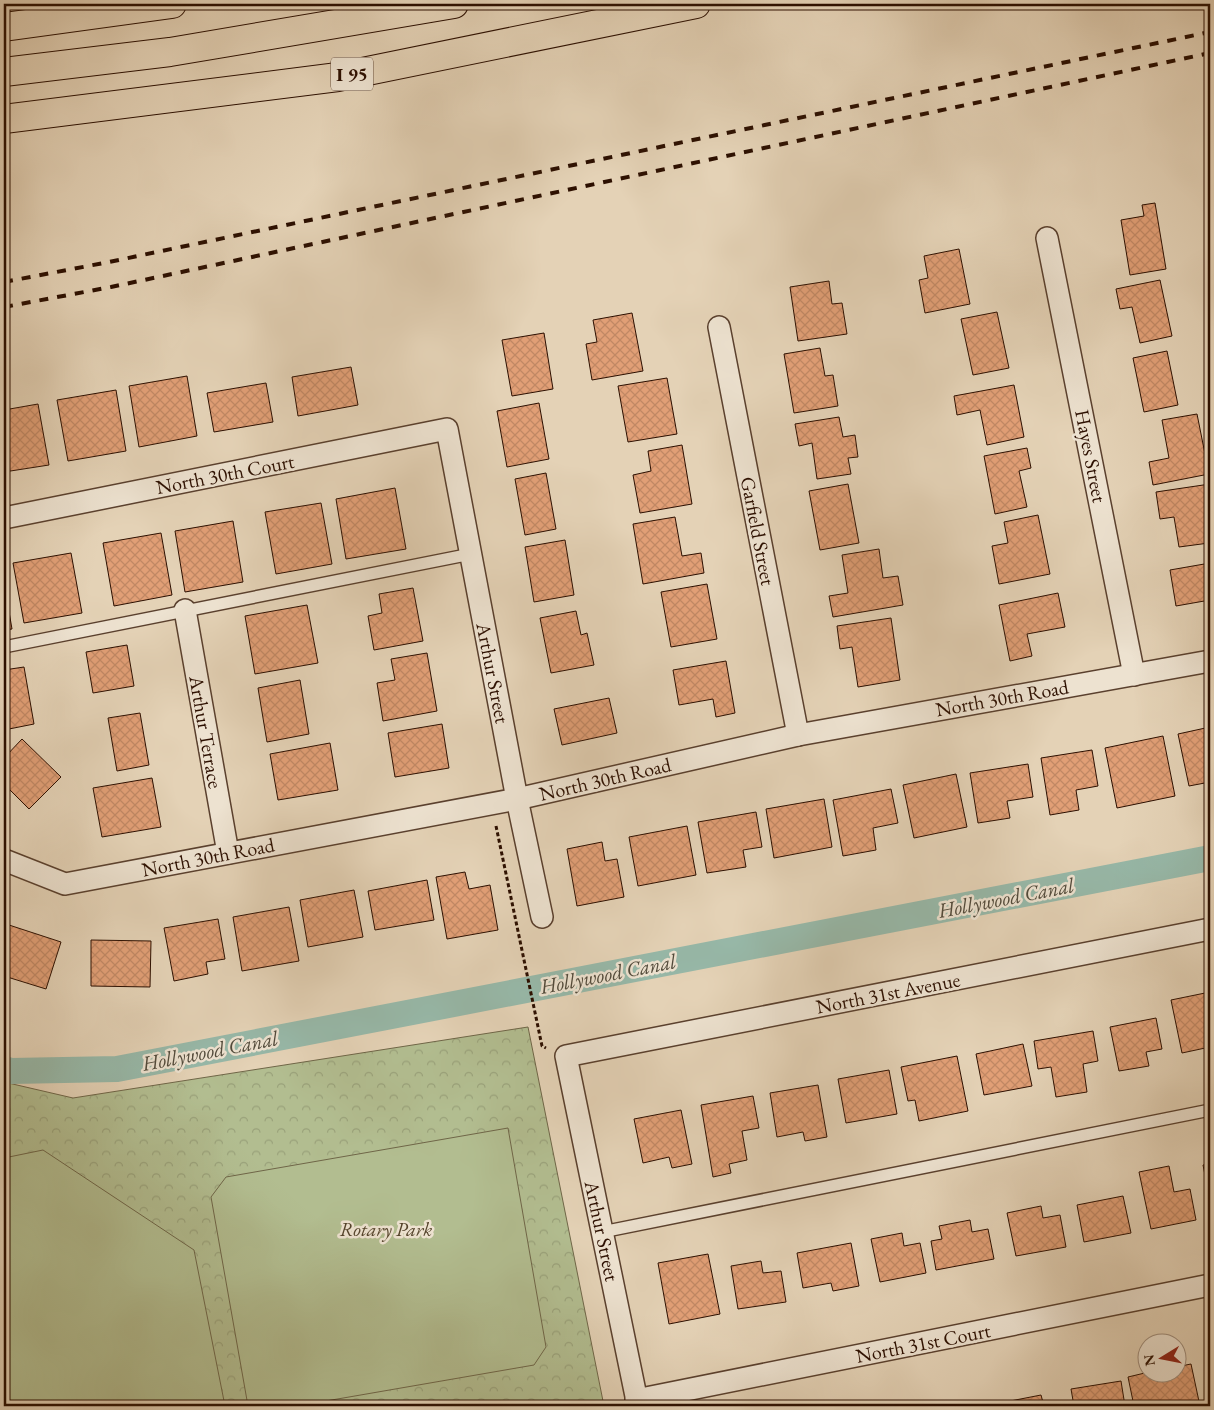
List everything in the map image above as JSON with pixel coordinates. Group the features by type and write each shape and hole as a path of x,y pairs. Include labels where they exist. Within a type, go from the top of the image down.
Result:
{"highway":[{"path":"4,27 172,4"},
{"path":"4,72 170,52 454,4"},
{"name":"I 95","path":"4,119 338,77 696,4"}],"street":[{"name":"Hayes Street","path":"1047,238 1134,674"},
{"name":"Garfield Street","path":"719,328 798,735"},
{"name":"North 30th Court","path":"4,518 447,429"},
{"name":"Arthur Street","path":"447,429 517,799 542,917"},
{"name":"Arthur Terrace","path":"185,610 228,853"},
{"name":"North 30th Road","path":"4,860 65,884 517,799 798,735 1210,661"},
{"name":"North 31st Avenue","path":"566,1056 1210,929"},
{"name":"Arthur Street","path":"566,1056 637,1403"},
{"name":"North 31st Court","path":"637,1403 1210,1285"}],"lane":[{"path":"4,647 470,554"},
{"path":"602,1232 1210,1110"}],"path":[{"path":"491,804 540,1035"}],"green space":[{"name":"Rotary Park","path":"528,1027 604,1406 4,1406 4,1082 73,1098"},
{"path":"508,1128 546,1347 534,1365 297,1406 248,1406 211,1197 226,1177"},
{"path":"43,1150 194,1250 225,1406 4,1406 4,1158"}],"building":[{"path":"1155,203 1166,269 1130,275 1121,220 1144,216 1142,205"},
{"path":"959,249 970,304 925,313 919,280 928,278 924,256"},
{"path":"1160,280 1172,336 1140,343 1132,307 1120,309 1116,289"},
{"path":"829,281 832,304 842,303 847,334 798,341 790,287"},
{"path":"997,312 1009,368 973,375 961,319"},
{"path":"632,313 643,371 592,380 586,344 597,342 593,320"},
{"path":"544,333 553,389 512,396 502,340"},
{"path":"820,348 825,376 833,375 838,406 794,413 784,354"},
{"path":"1167,351 1178,405 1144,412 1133,358"},
{"path":"351,367 358,405 298,416 292,377"},
{"path":"187,376 197,436 139,447 129,386"},
{"path":"667,378 677,434 628,442 618,386"},
{"path":"266,383 273,422 214,432 207,393"},
{"path":"1014,385 1024,437 987,445 980,410 957,415 954,396"},
{"path":"116,390 126,451 68,461 57,400"},
{"path":"539,403 549,459 507,467 497,411"},
{"path":"38,404 49,465 4,472 4,410"},
{"path":"1197,414 1209,474 1153,485 1149,462 1169,458 1162,420"},
{"path":"839,417 843,437 855,435 858,457 848,458 851,474 817,479 812,443 799,446 795,424"},
{"path":"682,445 692,504 640,513 633,475 651,471 648,451"},
{"path":"1027,448 1031,468 1019,471 1027,507 995,514 984,456"},
{"path":"546,473 556,529 525,535 515,479"},
{"path":"848,484 859,543 820,550 809,491"},
{"path":"1210,484 1210,526 1207,527 1209,543 1179,547 1174,517 1160,519 1156,492"},
{"path":"395,488 406,549 346,559 336,499"},
{"path":"321,503 332,564 276,574 265,512"},
{"path":"1038,515 1050,574 999,584 992,546 1008,543 1004,522"},
{"path":"675,517 682,556 701,553 704,573 643,584 633,524"},
{"path":"233,521 243,582 185,592 175,531"},
{"path":"161,533 172,595 114,606 103,543"},
{"path":"565,540 574,595 534,602 525,547"},
{"path":"879,549 883,578 898,576 903,605 833,617 829,596 848,593 842,555"},
{"path":"71,553 82,613 24,623 13,563"},
{"path":"1210,563 1210,600 1176,606 1170,570"},
{"path":"4,583 12,629 4,630"},
{"path":"707,584 717,639 671,647 661,592"},
{"path":"413,588 423,641 374,650 368,616 382,613 379,594"},
{"path":"1058,593 1065,627 1027,634 1032,656 1010,661 999,605"},
{"path":"307,605 318,663 255,674 245,616"},
{"path":"576,611 581,635 587,633 594,665 551,673 540,618"},
{"path":"891,618 900,680 858,687 852,647 840,649 837,626"},
{"path":"127,645 134,686 93,693 86,652"},
{"path":"427,653 437,711 383,721 377,683 395,680 391,659"},
{"path":"726,661 735,713 716,717 713,699 679,705 673,670"},
{"path":"24,667 34,724 4,730 4,670"},
{"path":"300,680 309,734 267,742 258,688"},
{"path":"609,698 617,733 562,745 554,709"},
{"path":"140,713 149,765 117,771 108,718"},
{"path":"442,724 449,768 395,777 388,733"},
{"path":"1210,727 1210,782 1189,786 1178,734"},
{"path":"1163,736 1175,796 1117,808 1105,748"},
{"path":"22,739 61,777 29,809 4,784 4,758"},
{"path":"330,743 338,790 278,800 270,754"},
{"path":"1092,750 1098,786 1076,790 1079,810 1050,815 1041,758"},
{"path":"1028,764 1033,797 1007,801 1010,818 978,823 970,773"},
{"path":"956,774 967,827 914,838 903,785"},
{"path":"152,778 161,827 102,837 93,788"},
{"path":"891,789 898,823 873,828 876,850 843,856 833,800"},
{"path":"824,799 832,847 774,858 766,809"},
{"path":"756,812 762,847 743,850 746,867 707,873 698,822"},
{"path":"687,826 696,875 638,886 629,837"},
{"path":"602,842 605,861 617,859 624,897 577,906 567,849"},
{"path":"465,872 469,889 490,885 498,930 447,939 436,877"},
{"path":"427,880 434,920 375,930 368,891"},
{"path":"354,890 363,937 308,947 300,900"},
{"path":"289,907 299,961 242,971 233,917"},
{"path":"218,919 225,959 206,962 208,974 174,981 164,928"},
{"path":"9,925 61,942 46,989 4,976 4,942"},
{"path":"91,940 151,941 150,987 91,986"},
{"path":"1210,992 1210,1047 1182,1053 1171,1000"},
{"path":"1156,1018 1162,1049 1146,1052 1149,1066 1119,1071 1110,1027"},
{"path":"1093,1031 1098,1061 1083,1064 1087,1092 1056,1097 1051,1067 1038,1069 1034,1041"},
{"path":"1023,1044 1032,1086 984,1095 976,1054"},
{"path":"957,1056 968,1111 919,1121 915,1100 908,1101 901,1067"},
{"path":"889,1070 897,1114 846,1123 838,1079"},
{"path":"818,1085 827,1137 805,1141 803,1132 777,1137 770,1093"},
{"path":"753,1096 759,1128 742,1131 747,1160 729,1164 731,1173 713,1177 701,1105"},
{"path":"681,1110 692,1164 672,1168 669,1157 643,1163 634,1119"},
{"path":"1210,1164 1210,1201 1203,1165"},
{"path":"1169,1166 1174,1192 1190,1189 1196,1220 1151,1229 1139,1172"},
{"path":"1123,1196 1131,1233 1084,1242 1077,1205"},
{"path":"1041,1206 1043,1218 1060,1215 1066,1247 1016,1256 1007,1213"},
{"path":"970,1220 972,1232 988,1229 994,1259 936,1270 931,1241 942,1239 939,1226"},
{"path":"902,1233 904,1246 920,1243 926,1273 880,1282 871,1239"},
{"path":"851,1243 859,1286 833,1291 831,1283 803,1288 797,1253"},
{"path":"708,1254 720,1314 669,1324 658,1263"},
{"path":"761,1261 763,1273 781,1271 786,1302 738,1309 731,1266"},
{"path":"1191,1364 1200,1406 1134,1406 1128,1377 1136,1375 1136,1382 1186,1382 1186,1365"},
{"path":"1121,1381 1125,1406 1074,1406 1071,1389"},
{"path":"1041,1395 1044,1406 995,1406 995,1404"}],"waterway":[{"name":"Hollywood Canal","path":"4,1069 11,1071 117,1069 1210,858"}],"railway":[{"path":"4,282 109,262 1210,32"},
{"path":"4,307 111,287 1210,53"}]}
